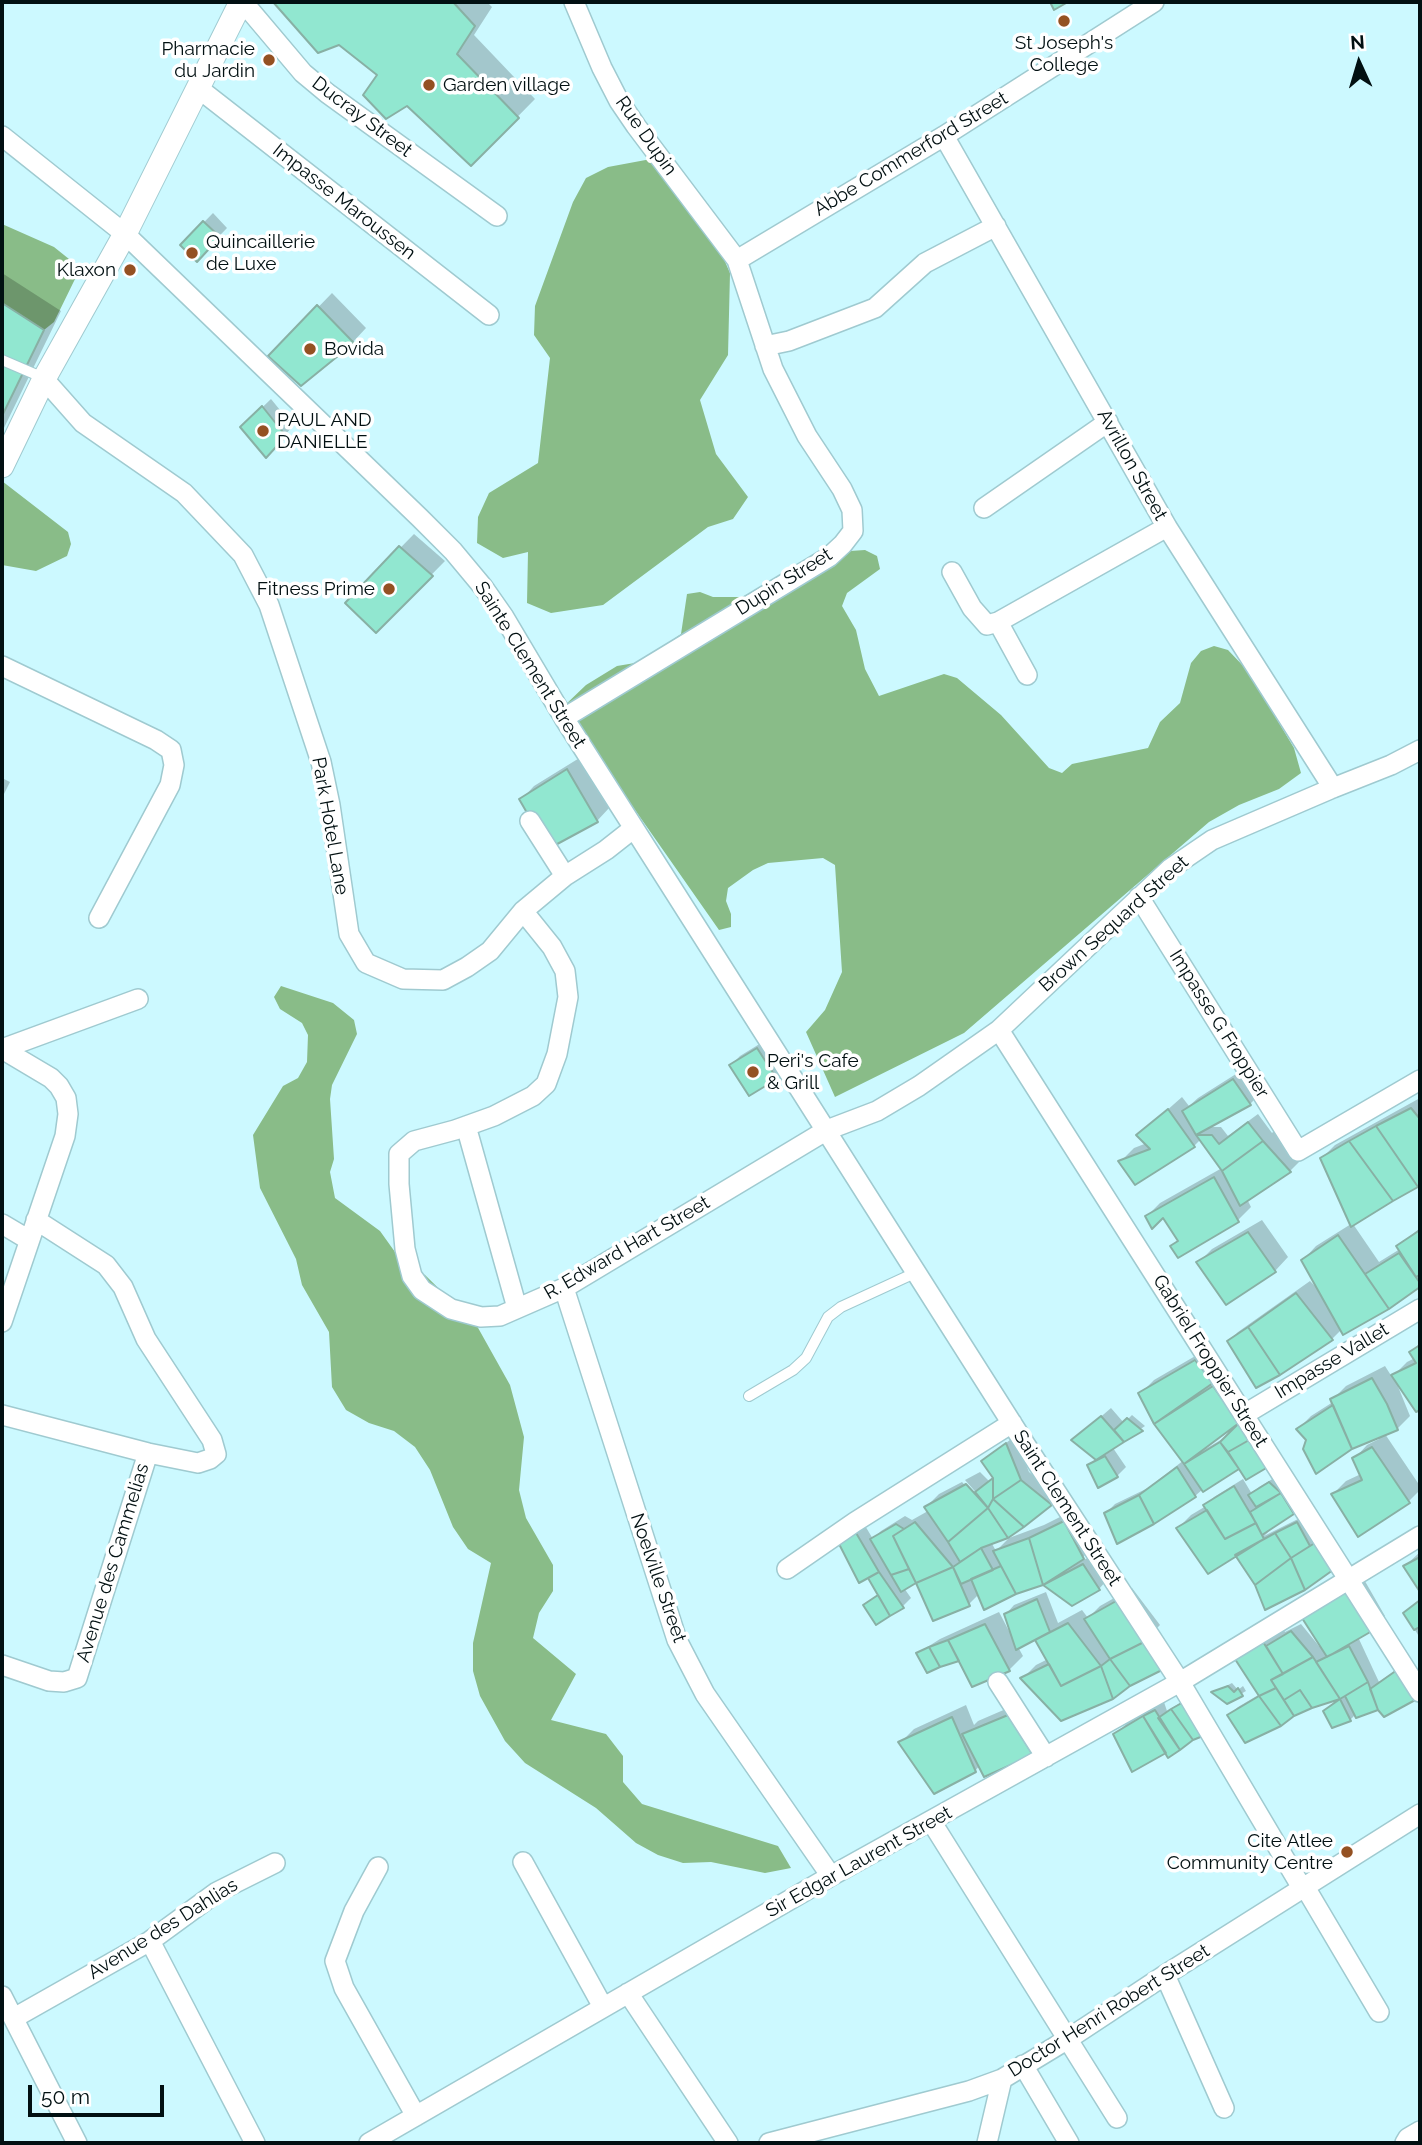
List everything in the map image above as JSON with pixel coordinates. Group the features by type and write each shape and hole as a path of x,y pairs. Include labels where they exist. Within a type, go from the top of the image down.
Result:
{"street":[{"path":"2,466 44,379 125,234 242,2"},
{"name":"Ducray Street","path":"242,2 303,73 497,216"},
{"name":"Rue Dupin","path":"574,2 602,68 620,101 737,260"},
{"name":"Abbe Commerford Street","path":"737,260 944,136 1154,2"},
{"name":"Impasse Maroussen","path":"198,89 489,315"},
{"name":"Sainte Clement Street","path":"2,136 125,234 453,551 483,587 827,1130"},
{"name":"Avrillon Street","path":"944,136 1167,527 1333,788"},
{"path":"765,346 789,341 875,308 925,263 996,226"},
{"name":"Dupin Street","path":"564,718 829,556 853,531 852,510 842,489 807,436 773,369 737,260"},
{"name":"Park Hotel Lane","path":"44,379 83,424 184,493 243,555 269,605 321,762 349,934 366,962 403,979 443,980 490,950 523,911 565,876 634,828"},
{"path":"984,508 1108,422"},
{"path":"953,572 972,608 987,625 998,622 1167,527"},
{"path":"998,622 1027,675"},
{"path":"2,666 172,750 174,765 170,785 99,918"},
{"name":"Brown Sequard Street","path":"827,1130 877,1111 919,1086 999,1030 1171,868 1212,840 1391,765 1420,750"},
{"path":"530,821 565,876"},
{"name":"Impasse G Froppier","path":"1139,897 1298,1152 1420,1080"},
{"path":"517,1308 466,1126 494,1116 533,1096 546,1084 556,1054 568,997 565,971 552,947 523,911"},
{"path":"2,1049 138,999"},
{"name":"Gabriel Froppier Street","path":"999,1030 1420,1692"},
{"path":"2,1049 51,1078 66,1098 68,1114 65,1136 2,1322"},
{"name":"R. Edward Hart Street","path":"466,1126 414,1141 399,1154 399,1184 405,1249 412,1276 422,1290 451,1309 481,1317 500,1316 564,1288 827,1130"},
{"name":"Saint Clement Street","path":"827,1130 1180,1682 1379,2012"},
{"path":"2,1415 148,1453 198,1463 216,1454 212,1440 146,1339 123,1287 106,1265 36,1220"},
{"path":"2,1224 30,1240"},
{"name":"Noelville Street","path":"564,1288 677,1640 705,1694 831,1876"},
{"name":"Impasse Vallet","path":"1245,1413 1420,1309"},
{"path":"787,1569 855,1522 1012,1423"},
{"name":"Avenue des Cammelias","path":"2,1665 50,1681 64,1682 77,1678 148,1453"},
{"name":"Sir Edgar Laurent Street","path":"369,2143 831,1876 1180,1682 1420,1536"},
{"path":"998,1682 1046,1757"},
{"name":"Doctor Henri Robert Street","path":"776,2142 969,2091 1002,2079 1420,1814"},
{"path":"931,1821 1117,2118"},
{"path":"523,1862 603,2007"},
{"name":"Avenue des Dahlias","path":"14,2018 150,1941 217,1892 275,1863"},
{"path":"378,1867 354,1911 335,1961 344,1988 416,2116"},
{"path":"150,1941 255,2143"},
{"path":"1165,1975 1224,2108"},
{"path":"628,1993 728,2143"},
{"path":"2,1996 77,2143"},
{"path":"1023,2065 1069,2143"},
{"path":"987,2143 1002,2079"},
{"path":"1405,2143 1408,2138 1420,2132"}],"lane":[{"path":"2,360 44,379"},
{"path":"749,1396 793,1370 806,1358 828,1317 841,1307 917,1272"}],"green space":[{"path":"651,159 708,223 730,273 728,355 700,400 716,454 748,497 733,519 708,527 603,605 551,613 527,603 528,552 503,558 477,543 478,517 489,493 538,463 550,358 534,335 535,306 573,202 586,178 608,167"},
{"path":"2,224 54,247 74,263 76,277 54,322 44,330 9,342 2,342"},
{"path":"2,481 68,532 71,544 67,556 36,571 2,565"},
{"path":"865,550 877,556 880,569 847,593 842,606 856,630 865,669 879,696 944,674 957,678 1001,715 1049,768 1062,773 1072,764 1148,748 1160,722 1180,703 1191,663 1201,651 1214,646 1228,650 1248,671 1294,748 1301,773 1279,789 1239,805 1209,822 964,1033 835,1097 806,1032 825,1010 842,972 835,865 823,858 768,863 753,870 728,888 726,901 731,914 731,927 719,930 563,707 586,685 617,666 641,662 681,634 687,594 700,592 713,597 742,597 835,552"},
{"path":"281,986 333,1003 354,1020 357,1034 332,1085 330,1099 334,1159 330,1172 335,1198 380,1231 405,1266 425,1275 477,1326 510,1385 524,1437 519,1490 526,1518 553,1565 553,1591 539,1613 533,1638 576,1674 551,1720 606,1734 623,1756 623,1782 642,1804 778,1846 791,1868 765,1873 711,1862 683,1863 658,1855 636,1843 596,1808 525,1763 505,1741 480,1696 473,1671 473,1643 491,1563 468,1549 453,1527 430,1470 415,1447 394,1431 369,1423 346,1410 332,1387 329,1332 302,1285 296,1259 260,1188 253,1135 283,1086 298,1078 307,1062 308,1035 302,1023 280,1009 274,997"}],"building":[{"name":"Garden village","path":"273,2 453,2 475,26 457,54 519,118 471,166 407,106 386,119 363,95 377,75 339,45 318,53"},
{"path":"1050,2 1068,2 1054,10"},
{"path":"203,221 220,237 197,262 180,245"},
{"path":"2,303 44,330 2,416"},
{"name":"Bovida","path":"317,305 354,343 301,386 268,356"},
{"name":"PAUL AND DANIELLE","path":"262,406 286,436 266,458 240,427"},
{"name":"Fitness Prime","path":"399,546 433,576 376,633 345,603"},
{"path":"567,769 598,822 548,849 519,799"},
{"name":"Peri's Cafe & Grill","path":"757,1048 777,1079 749,1096 729,1065"},
{"path":"1233,1079 1251,1105 1196,1135 1182,1111"},
{"path":"1411,1108 1420,1119 1418,1187 1376,1126"},
{"path":"1168,1109 1195,1147 1135,1185 1118,1161 1150,1149 1136,1135"},
{"path":"1248,1122 1263,1141 1222,1171 1196,1135 1212,1135 1219,1144"},
{"path":"1376,1126 1418,1187 1393,1201 1349,1141"},
{"path":"1263,1141 1291,1172 1240,1206 1222,1171"},
{"path":"1349,1141 1393,1201 1351,1227 1320,1158"},
{"path":"1214,1177 1239,1222 1178,1258 1170,1246 1178,1241 1163,1218 1152,1229 1145,1216"},
{"path":"1420,1230 1420,1275 1416,1277 1396,1246"},
{"path":"1248,1232 1276,1272 1226,1305 1196,1262"},
{"path":"1338,1235 1389,1309 1343,1335 1301,1260"},
{"path":"1399,1253 1420,1283 1420,1287 1389,1309 1365,1274"},
{"path":"1296,1293 1333,1340 1280,1375 1248,1327"},
{"path":"1248,1327 1280,1375 1256,1388 1227,1341"},
{"path":"1420,1345 1420,1410 1416,1412 1391,1375 1416,1363 1409,1352"},
{"path":"1195,1360 1213,1383 1154,1424 1138,1393"},
{"path":"1372,1378 1398,1430 1352,1449 1330,1399"},
{"path":"1213,1386 1239,1423 1184,1464 1154,1424"},
{"path":"1333,1405 1352,1449 1316,1474 1303,1449 1306,1440 1296,1429"},
{"path":"1101,1416 1124,1442 1096,1460 1071,1440"},
{"path":"1127,1418 1143,1431 1124,1442 1114,1430"},
{"path":"1239,1423 1251,1439 1228,1452 1220,1442"},
{"path":"1251,1439 1268,1467 1246,1480 1228,1452"},
{"path":"1220,1442 1239,1469 1203,1492 1184,1464"},
{"path":"1006,1443 1021,1480 993,1499 993,1478 981,1461"},
{"path":"1372,1447 1410,1503 1358,1537 1331,1494 1362,1480 1352,1458"},
{"path":"1105,1456 1118,1477 1098,1488 1087,1465"},
{"path":"1177,1467 1196,1497 1154,1524 1139,1495"},
{"path":"993,1478 993,1499 988,1508 975,1492"},
{"path":"1021,1480 1052,1505 1024,1527 993,1499"},
{"path":"1269,1482 1281,1493 1256,1507 1248,1495"},
{"path":"966,1484 988,1508 948,1542 924,1507"},
{"path":"1234,1486 1256,1523 1225,1539 1203,1505"},
{"path":"1281,1493 1294,1514 1262,1535 1250,1512"},
{"path":"1139,1495 1154,1524 1117,1544 1104,1513"},
{"path":"993,1499 1024,1527 1008,1538 988,1508"},
{"path":"988,1508 1008,1538 981,1548 960,1562 948,1542"},
{"path":"1207,1510 1225,1539 1256,1523 1264,1539 1208,1574 1176,1528"},
{"path":"1064,1521 1084,1559 1043,1585 1029,1538"},
{"path":"915,1522 953,1567 916,1583 893,1536"},
{"path":"1297,1522 1310,1546 1291,1558 1275,1533"},
{"path":"896,1524 904,1529 893,1536 909,1569 891,1575 870,1539"},
{"path":"852,1526 879,1572 859,1583 837,1540"},
{"path":"1275,1533 1291,1558 1255,1585 1235,1555"},
{"path":"1029,1538 1043,1585 1016,1594 993,1551"},
{"path":"1318,1541 1333,1570 1305,1590 1291,1558"},
{"path":"981,1548 993,1570 961,1584 953,1567"},
{"path":"1420,1557 1420,1592 1403,1566"},
{"path":"1291,1558 1305,1590 1265,1610 1255,1585"},
{"path":"1083,1564 1100,1590 1072,1606 1043,1585"},
{"path":"1001,1566 1016,1594 984,1610 971,1579"},
{"path":"953,1567 970,1606 933,1621 916,1583"},
{"path":"909,1569 916,1583 901,1592 891,1575"},
{"path":"879,1572 904,1608 890,1616 868,1578"},
{"path":"1348,1588 1372,1631 1327,1657 1302,1618"},
{"path":"878,1595 890,1616 876,1625 863,1605"},
{"path":"1037,1599 1050,1632 1016,1650 1004,1614"},
{"path":"1118,1600 1148,1640 1110,1659 1084,1619"},
{"path":"1420,1600 1420,1627 1414,1630 1403,1613"},
{"path":"1068,1623 1101,1666 1061,1686 1035,1640"},
{"path":"985,1624 1010,1671 972,1687 948,1640"},
{"path":"1291,1631 1313,1657 1283,1674 1266,1646"},
{"path":"1260,1637 1283,1674 1271,1680 1276,1688 1259,1696 1233,1656"},
{"path":"948,1640 959,1661 940,1667 929,1647"},
{"path":"1148,1640 1164,1669 1130,1686 1110,1659"},
{"path":"1349,1646 1368,1682 1340,1699 1316,1662"},
{"path":"929,1647 940,1667 927,1673 916,1653"},
{"path":"1313,1657 1340,1699 1312,1708 1300,1690 1284,1700 1271,1680"},
{"path":"1110,1659 1130,1686 1113,1699 1101,1666"},
{"path":"1049,1664 1061,1686 1101,1666 1113,1699 1061,1721 1020,1678"},
{"path":"1397,1670 1417,1699 1384,1717 1378,1710 1370,1689"},
{"path":"1368,1682 1378,1710 1356,1718 1345,1696"},
{"path":"1228,1686 1234,1692 1238,1688 1243,1696 1227,1704 1211,1692"},
{"path":"1276,1688 1294,1716 1281,1726 1259,1696"},
{"path":"1300,1690 1312,1708 1294,1716 1284,1700"},
{"path":"1259,1696 1281,1726 1245,1743 1227,1715"},
{"path":"1340,1699 1351,1721 1332,1728 1323,1711"},
{"path":"1187,1700 1208,1734 1193,1740 1171,1709"},
{"path":"1171,1709 1193,1740 1180,1750 1158,1718"},
{"path":"1155,1710 1180,1750 1168,1758 1143,1716"},
{"path":"1008,1715 1033,1755 984,1777 962,1734"},
{"path":"1143,1716 1166,1753 1132,1772 1113,1734"},
{"path":"952,1717 976,1772 934,1794 898,1742"}],"place":[{"name":"St Joseph's College","path":"1064,21"},
{"name":"Pharmacie du Jardin","path":"269,60"},
{"name":"Garden village","path":"429,85"},
{"name":"Quincaillerie de Luxe","path":"192,253"},
{"name":"Klaxon","path":"130,270"},
{"name":"Bovida","path":"310,349"},
{"name":"PAUL AND DANIELLE","path":"263,431"},
{"name":"Fitness Prime","path":"389,589"},
{"name":"Peri's Cafe & Grill","path":"753,1072"},
{"name":"Cite Atlee Community Centre","path":"1347,1852"}]}
